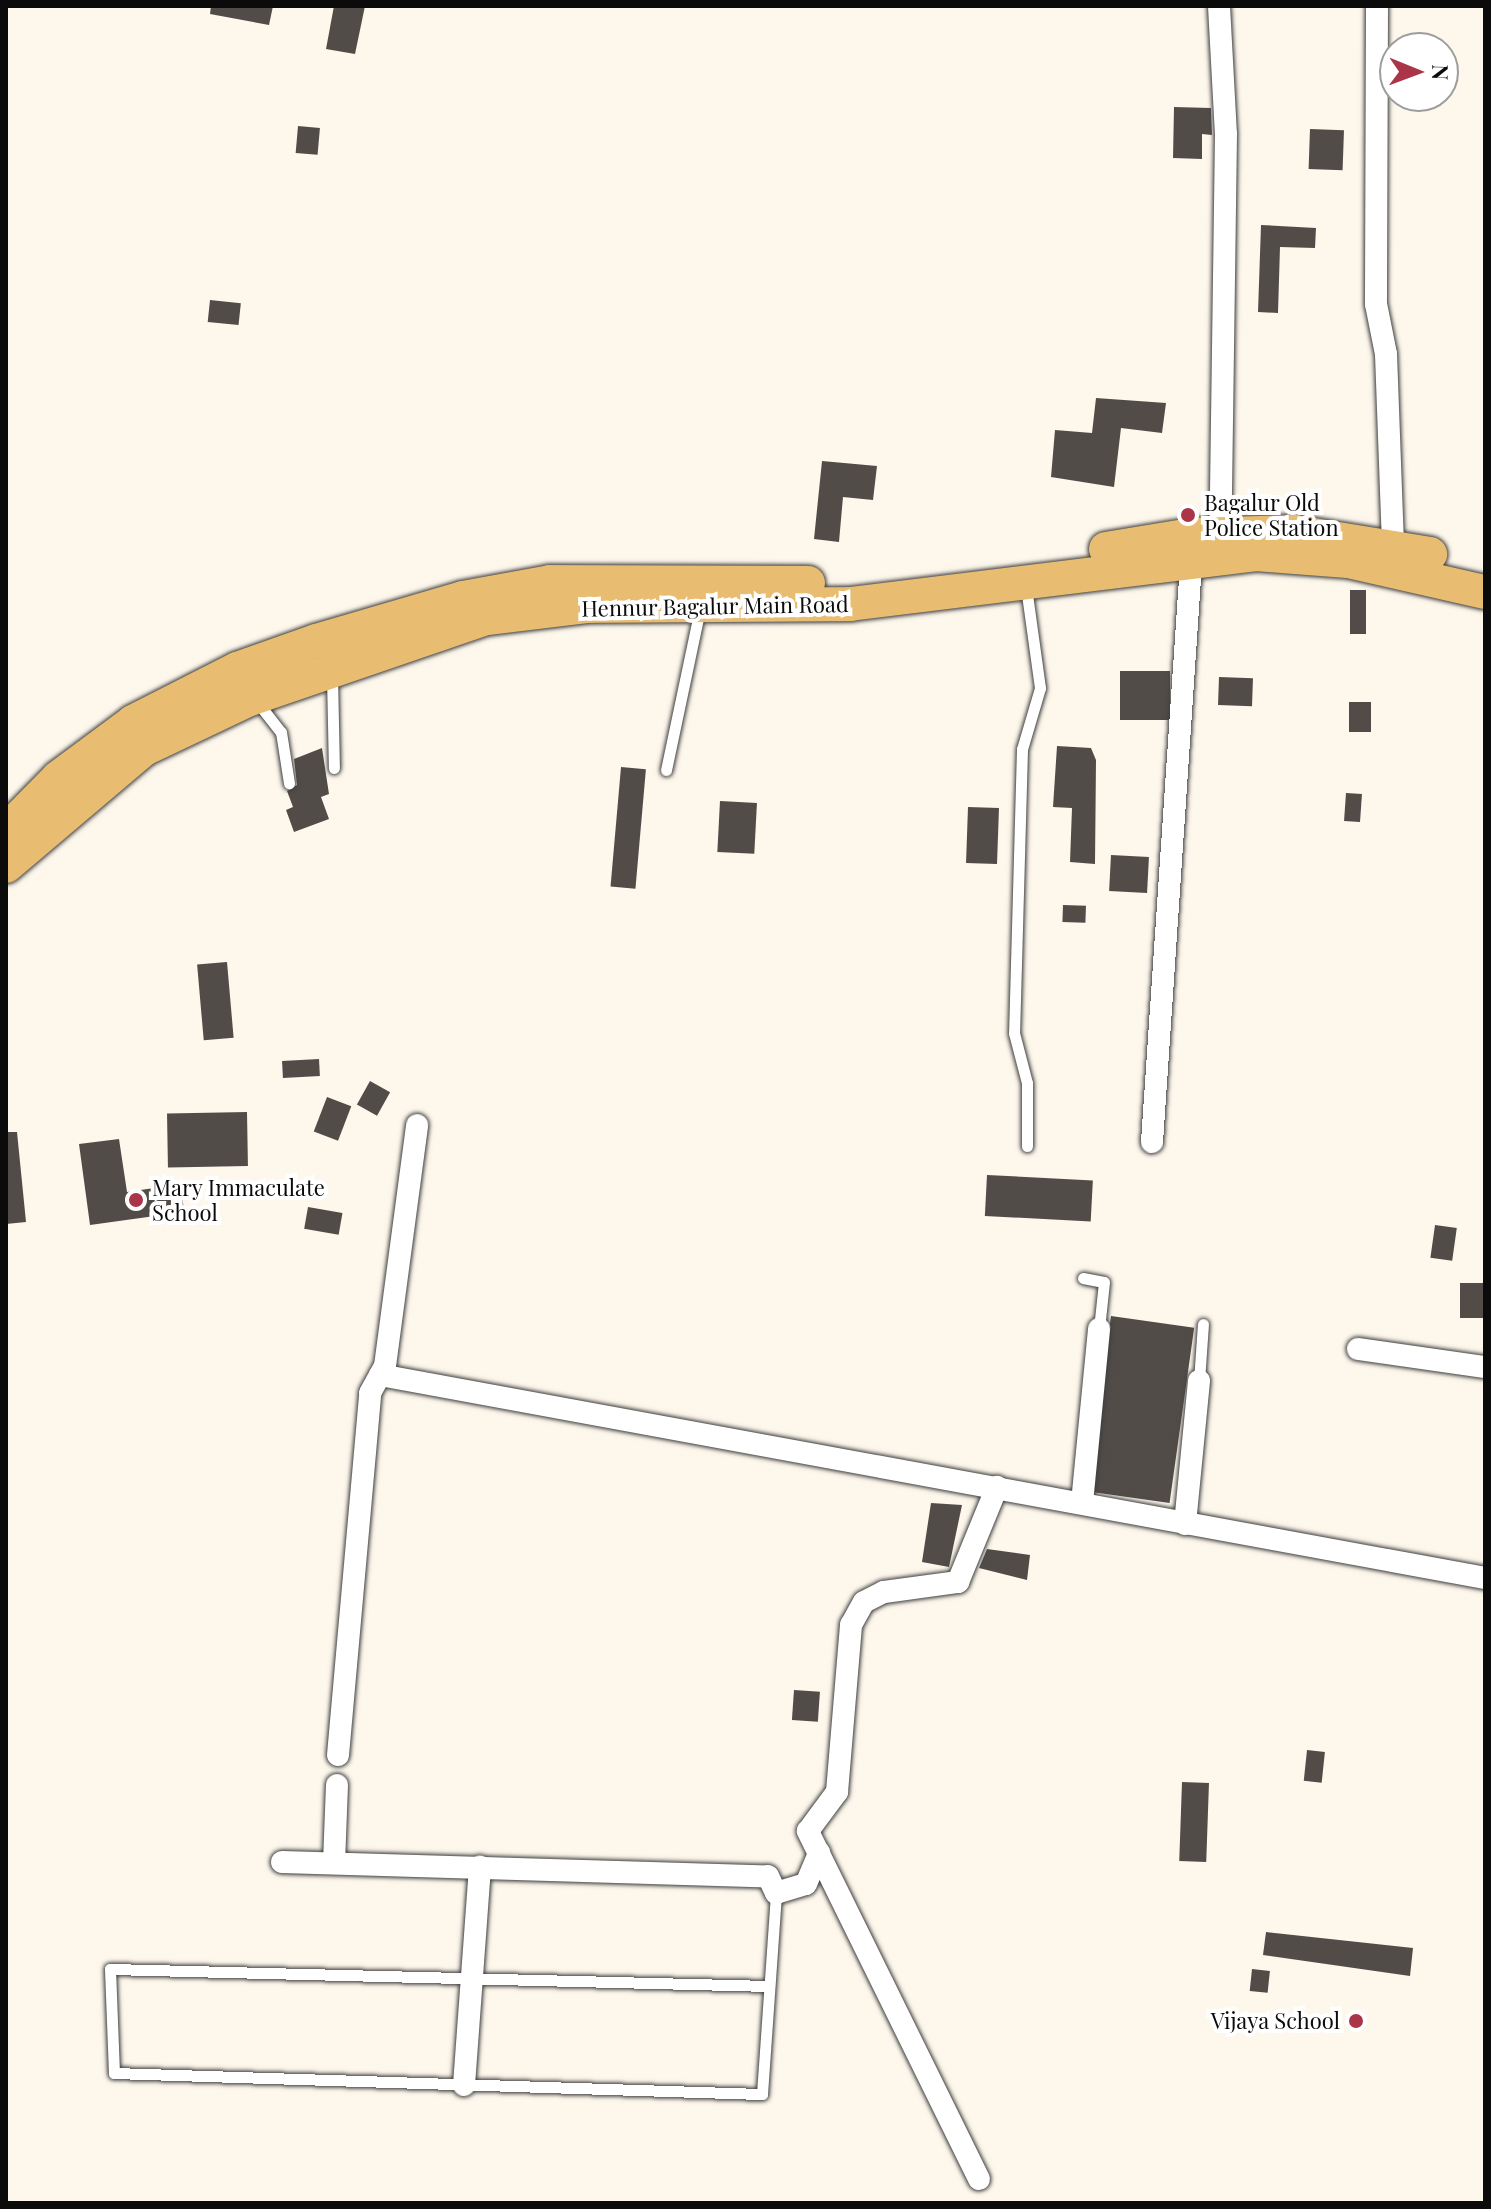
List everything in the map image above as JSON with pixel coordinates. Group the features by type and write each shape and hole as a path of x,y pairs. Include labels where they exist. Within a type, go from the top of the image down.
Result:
{"main road":[{"name":"Hennur Bagalur Main Road","path":"6,866 144,749 253,697 487,618 588,606 700,608 850,604 1025,582 1295,532 1393,546 1485,567"},
{"name":"Hennur Bagalur Main Road","path":"6,831 58,778 133,722 237,669 463,598 550,582 649,578 889,580 1206,547 1348,561 1485,592"}],"street":[{"path":"1152,1142 1206,547 1226,134 1219,6"},
{"path":"1377,6 1376,304 1386,354 1393,546"},
{"path":"338,1755 370,1393 380,1375 417,1125"},
{"path":"1082,1503 1099,1329"},
{"path":"1358,1349 1485,1367"},
{"path":"380,1375 1485,1578"},
{"path":"1185,1524 1199,1381"},
{"path":"979,2179 808,1831 837,1792 851,1625 864,1602 884,1592 958,1582 997,1487"},
{"path":"334,1863 337,1785"},
{"path":"282,1862 768,1876 776,1893 806,1884 819,1853"},
{"path":"464,2085 480,1867"}],"lane":[{"path":"1025,582 1040,688 1022,749 1014,1018 1027,1083 1027,1146"},
{"path":"666,770 700,608"},
{"path":"332,668 334,768"},
{"path":"253,697 281,732 289,783"},
{"path":"1083,1278 1104,1282 1099,1329"},
{"path":"1199,1381 1203,1324"},
{"path":"769,1986 110,1969 114,2073 762,2094 776,1893"}],"building":[{"path":"211,6 273,6 269,25 210,14"},
{"path":"334,6 365,6 355,54 326,49"},
{"path":"1174,107 1211,108 1212,135 1202,134 1202,159 1173,158"},
{"path":"298,126 320,128 318,155 296,153"},
{"path":"1310,129 1344,130 1343,170 1309,169"},
{"path":"1261,225 1316,228 1315,248 1280,247 1278,313 1258,312"},
{"path":"210,300 241,303 239,325 208,322"},
{"path":"1096,398 1166,403 1162,433 1121,428 1114,487 1051,477 1055,430 1092,433"},
{"path":"822,461 877,466 873,500 843,497 839,542 814,539"},
{"path":"1350,590 1366,590 1366,634 1350,634"},
{"path":"1120,671 1170,671 1170,720 1120,720"},
{"path":"1219,677 1253,678 1252,706 1218,705"},
{"path":"1349,702 1371,702 1371,732 1349,732"},
{"path":"1057,746 1091,748 1096,760 1095,864 1070,862 1072,808 1053,807"},
{"path":"322,748 329,794 321,797 329,819 294,832 286,810 293,807 287,791 297,785 294,759"},
{"path":"621,767 646,769 635,889 611,887"},
{"path":"1346,793 1362,794 1360,822 1344,821"},
{"path":"720,801 757,803 754,854 717,852"},
{"path":"968,807 999,808 997,864 966,863"},
{"path":"1111,855 1149,857 1147,893 1109,891"},
{"path":"1063,905 1086,906 1085,923 1062,922"},
{"path":"227,962 234,1038 204,1040 197,965"},
{"path":"319,1059 320,1076 283,1078 282,1061"},
{"path":"370,1081 390,1092 377,1116 357,1105"},
{"path":"327,1097 351,1106 338,1141 314,1132"},
{"path":"247,1112 248,1166 168,1167 167,1113"},
{"path":"6,1132 17,1132 26,1222 6,1224"},
{"path":"119,1139 127,1192 181,1184 184,1212 90,1225 79,1144"},
{"path":"987,1175 1093,1181 1091,1221 985,1216"},
{"path":"308,1207 342,1213 339,1235 304,1229"},
{"path":"1435,1225 1457,1228 1452,1261 1430,1258"},
{"path":"1460,1283 1485,1283 1485,1318 1460,1318"},
{"path":"1111,1316 1194,1328 1170,1503 1086,1491"},
{"path":"931,1503 962,1505 949,1567 922,1562"},
{"path":"987,1549 1030,1555 1027,1580 979,1568"},
{"path":"794,1690 820,1692 818,1722 792,1720"},
{"path":"1307,1750 1325,1752 1322,1783 1304,1781"},
{"path":"1182,1782 1209,1783 1206,1862 1179,1861"},
{"path":"1266,1932 1413,1948 1410,1976 1263,1955"},
{"path":"1252,1969 1270,1971 1268,1993 1250,1991"}],"place":[{"name":"Bagalur Old Police Station","path":"1188,515"},
{"name":"Mary Immaculate School","path":"136,1200"},
{"name":"Vijaya School","path":"1356,2021"}]}
